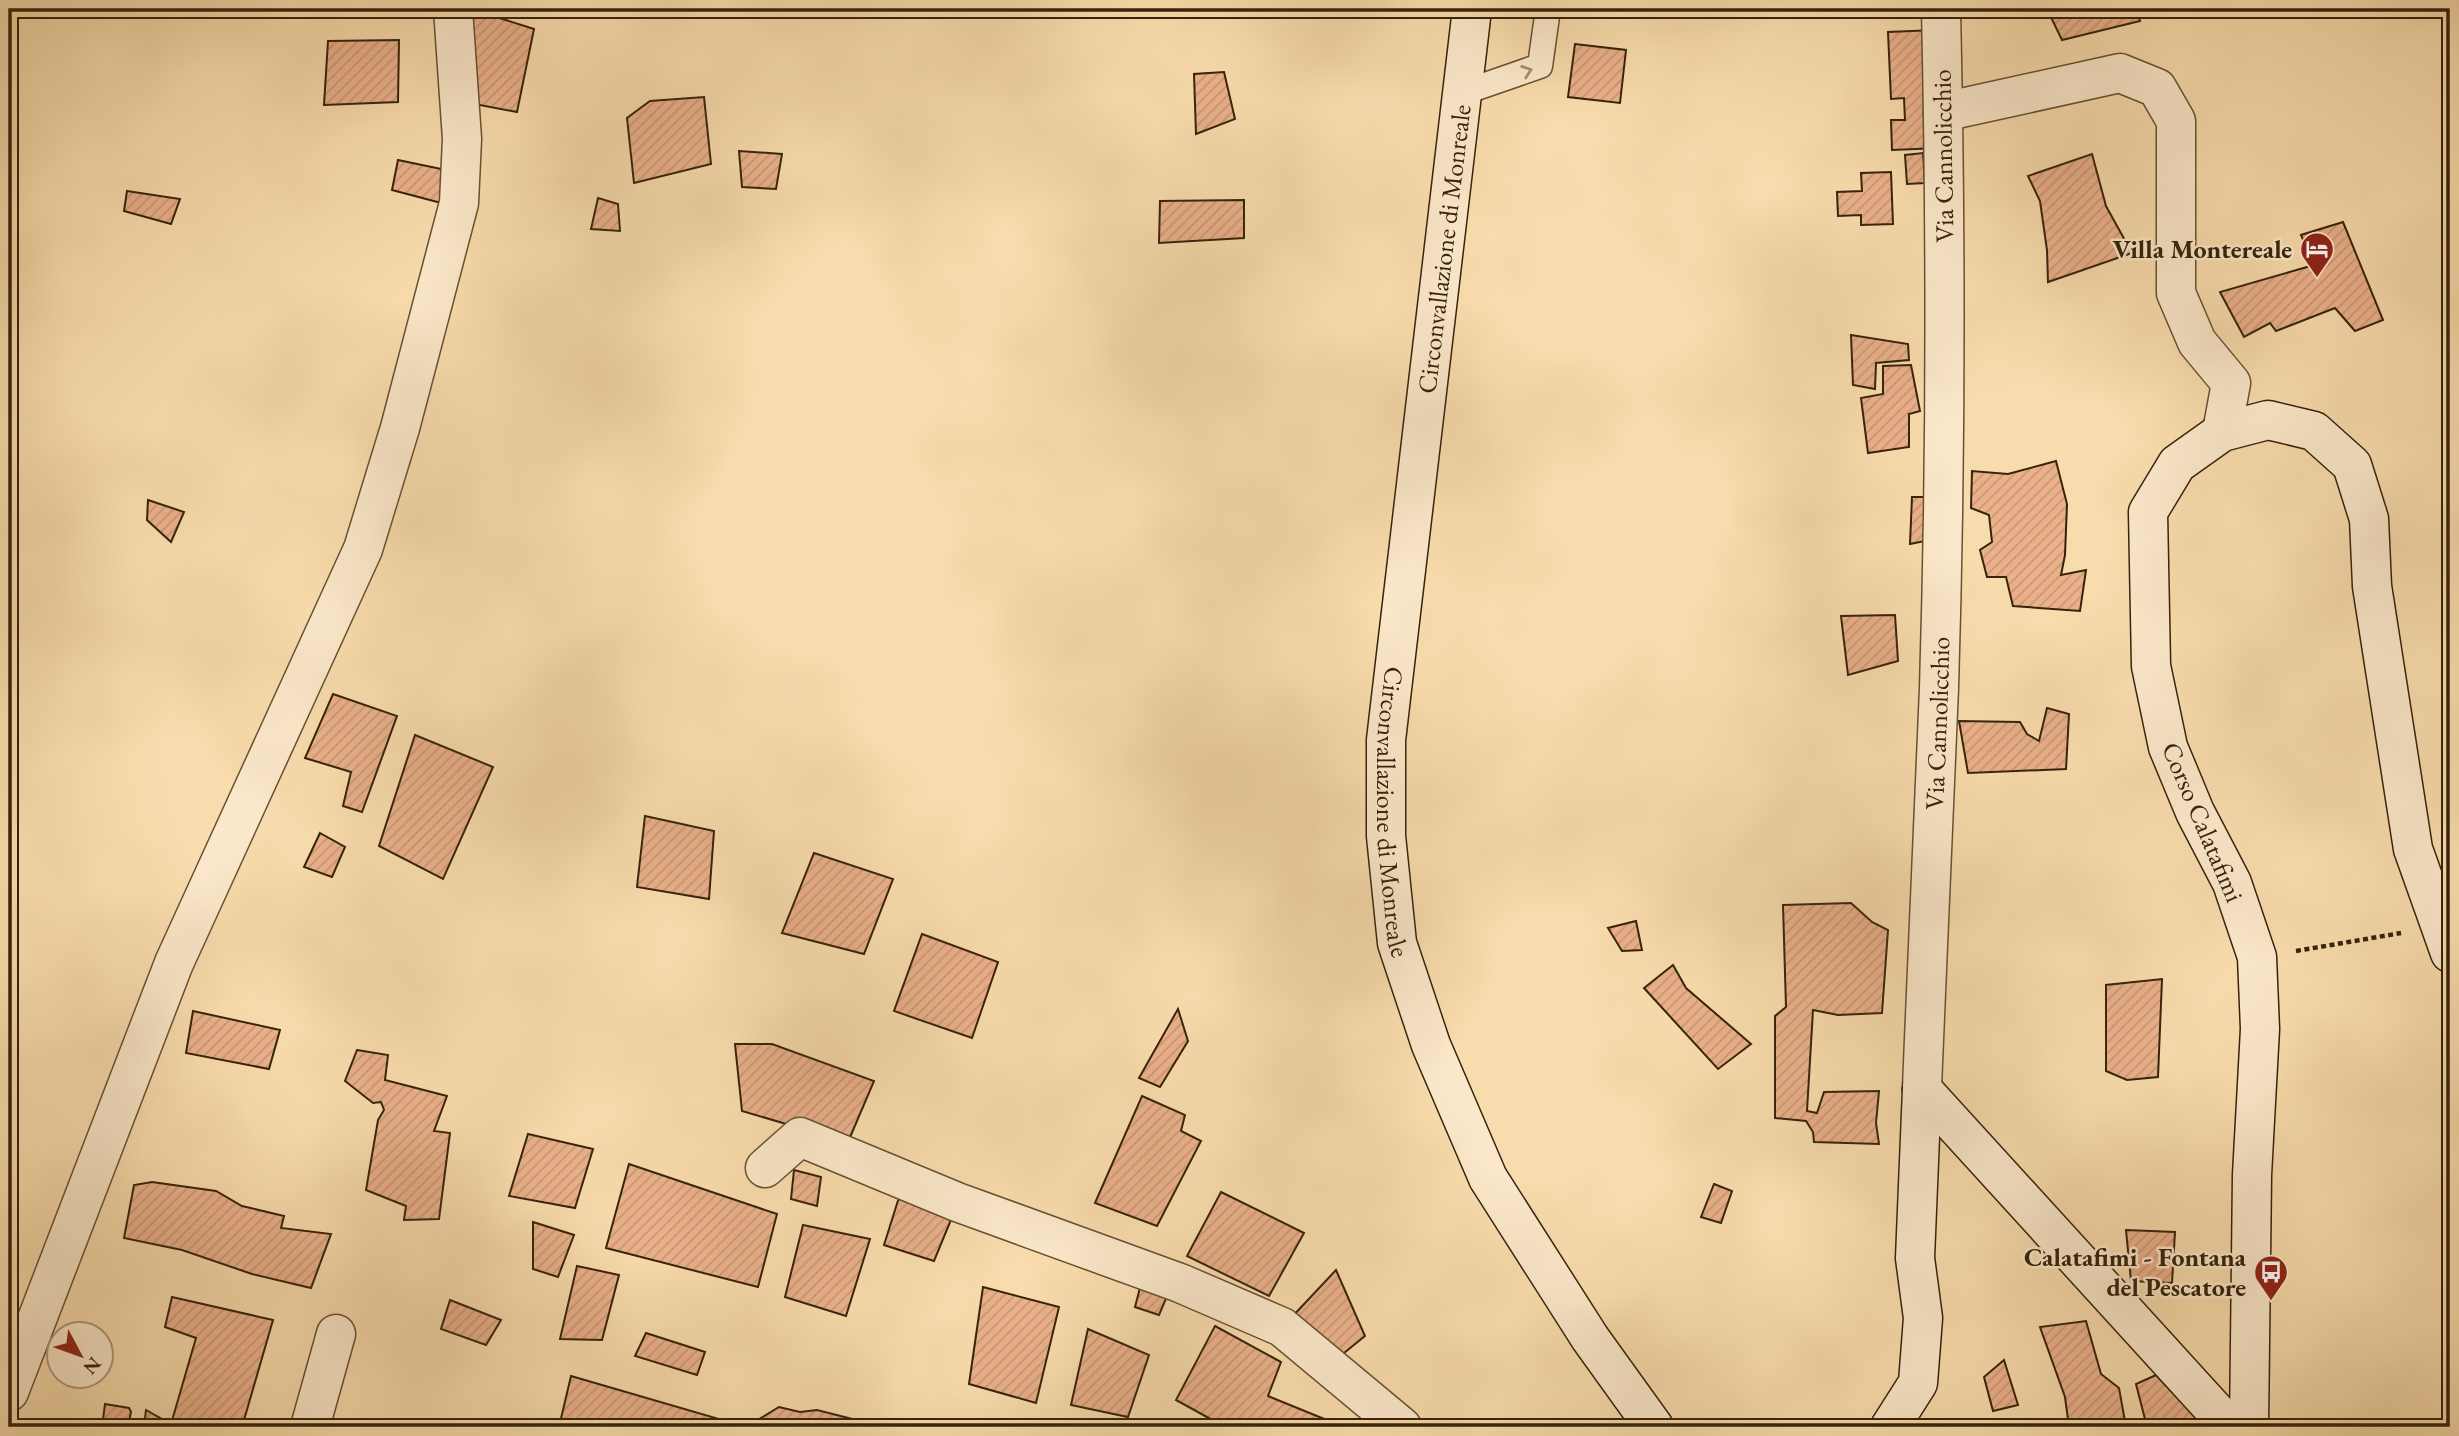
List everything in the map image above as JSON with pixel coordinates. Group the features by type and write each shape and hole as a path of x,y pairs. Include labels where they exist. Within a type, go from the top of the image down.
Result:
{"street":[{"path":"9,1392 174,963 363,549 400,428 458,203 462,139 453,9"},
{"name":"Circonvallazione di Monreale","path":"1472,9 1386,740 1386,836 1397,943 1431,1045 1488,1178 1590,1338 1654,1427"},
{"name":"Via Cannolicchio","path":"1889,1427 1918,1383 1923,1318 1915,1258 1939,687 1944,404 1941,9"},
{"path":"1943,112 2120,73 2157,88 2176,121 2176,293 2197,342 2231,383 2222,432"},
{"name":"Corso Calatafimi","path":"2249,1427 2252,1175 2260,1029 2257,957 2232,883 2195,812 2168,747 2151,666 2148,512 2176,464 2222,432 2268,420 2315,431 2353,464 2369,519 2372,586 2413,849 2445,939"},
{"path":"1922,1089 2230,1427"},
{"path":"765,1168 800,1138 957,1202 1180,1283 1282,1327 1402,1427"},
{"path":"310,1427 336,1334"}],"lane":[{"path":"1462,93 1540,66 1548,9"}],"path":[{"path":"2257,957 2445,939"}],"building":[{"path":"471,9 534,29 517,112 469,103"},
{"path":"2047,9 2138,9 2140,21 2062,40"},
{"path":"1935,30 1939,148 1892,150 1891,120 1905,120 1904,98 1891,99 1888,32"},
{"path":"399,40 398,102 324,105 328,41"},
{"path":"1575,44 1626,50 1620,103 1568,97"},
{"path":"1224,72 1235,119 1196,134 1194,74"},
{"path":"704,97 711,164 634,183 627,118 650,101"},
{"path":"739,151 782,154 776,189 742,187"},
{"path":"1923,153 1925,183 1907,184 1905,155"},
{"path":"2092,154 2106,206 2132,253 2048,282 2047,250 2040,201 2028,176"},
{"path":"398,160 451,171 445,204 392,190"},
{"path":"1891,172 1893,224 1861,225 1861,215 1838,216 1837,192 1862,191 1861,173"},
{"path":"127,191 180,199 171,224 124,211"},
{"path":"598,198 618,204 620,231 591,229"},
{"path":"1244,200 1244,238 1159,243 1160,201"},
{"name":"Villa Montereale","path":"2343,222 2383,320 2355,331 2335,308 2276,331 2270,323 2244,337 2220,292 2314,265 2301,235"},
{"path":"1851,335 1908,344 1909,360 1876,363 1875,389 1853,385"},
{"path":"1911,365 1920,411 1909,414 1909,447 1868,453 1861,398 1883,394 1883,366"},
{"path":"2056,461 2067,504 2065,555 2061,575 2086,570 2080,611 2013,606 2006,577 1987,577 1980,550 1992,542 1989,515 1971,508 1972,471 2008,474"},
{"path":"1912,497 1935,497 1935,539 1910,544"},
{"path":"148,500 184,512 171,542 147,520"},
{"path":"1895,615 1898,661 1848,675 1841,616"},
{"path":"333,694 397,716 362,812 343,806 351,772 305,758"},
{"path":"2047,708 2069,714 2066,769 1968,773 1959,721 2020,722 2027,734 2039,741"},
{"path":"415,735 493,767 443,879 379,846"},
{"path":"645,816 714,831 709,899 637,887"},
{"path":"320,833 345,847 332,877 304,867"},
{"path":"814,853 893,879 864,954 782,933"},
{"path":"1851,903 1872,922 1888,930 1882,1013 1838,1015 1813,1010 1807,1111 1817,1113 1824,1092 1879,1091 1876,1123 1879,1144 1814,1142 1813,1132 1806,1121 1775,1118 1775,1016 1786,1007 1783,905"},
{"path":"1636,921 1642,950 1622,951 1608,928"},
{"path":"922,934 998,962 972,1038 894,1011"},
{"path":"1673,965 1686,988 1751,1044 1718,1069 1644,988"},
{"path":"2162,979 2158,1077 2127,1080 2106,1071 2106,985"},
{"path":"1178,1009 1188,1041 1160,1087 1139,1078"},
{"path":"193,1011 280,1030 269,1069 186,1053"},
{"path":"735,1044 772,1044 874,1081 848,1142 742,1111"},
{"path":"357,1050 388,1055 385,1080 447,1096 434,1131 450,1133 439,1219 404,1220 406,1206 366,1190 378,1120 384,1110 381,1102 373,1103 345,1081"},
{"path":"1142,1096 1185,1115 1181,1131 1201,1141 1157,1226 1095,1203"},
{"path":"528,1134 593,1149 575,1208 509,1196"},
{"path":"629,1164 777,1214 758,1287 606,1248"},
{"path":"794,1170 821,1177 817,1206 791,1199"},
{"path":"152,1182 216,1191 242,1206 284,1216 281,1228 331,1234 311,1288 252,1274 182,1250 124,1238 134,1185"},
{"path":"1714,1184 1732,1191 1721,1223 1701,1217"},
{"path":"901,1191 955,1210 934,1261 884,1245"},
{"path":"1221,1192 1304,1233 1269,1296 1187,1256"},
{"path":"533,1222 574,1235 558,1277 533,1269"},
{"path":"803,1225 870,1239 846,1316 785,1297"},
{"path":"2126,1230 2175,1232 2172,1283 2131,1281"},
{"path":"577,1266 619,1275 602,1340 560,1339"},
{"path":"1336,1270 1365,1336 1333,1362 1290,1319"},
{"path":"1142,1280 1171,1287 1159,1315 1135,1307"},
{"path":"983,1287 1059,1307 1036,1403 969,1384"},
{"path":"172,1297 273,1320 242,1427 144,1427 146,1410 171,1424 196,1338 165,1327"},
{"path":"450,1300 501,1320 486,1345 441,1329"},
{"path":"2086,1321 2101,1374 2119,1388 2126,1427 2069,1427 2065,1397 2040,1327"},
{"path":"1215,1326 1281,1362 1268,1396 1344,1427 1213,1427 1216,1422 1176,1400"},
{"path":"1088,1329 1149,1355 1128,1417 1071,1405"},
{"path":"646,1333 705,1352 697,1375 635,1356"},
{"path":"2004,1360 2018,1405 1993,1411 1984,1377"},
{"path":"2156,1375 2206,1427 2147,1427 2136,1384"},
{"path":"571,1376 746,1427 559,1427"},
{"path":"105,1404 129,1408 131,1412 128,1427 102,1427"},
{"path":"779,1407 800,1412 817,1410 872,1424 871,1427 746,1427"}],"place":[{"name":"Villa Montereale","path":"2317,279"},
{"name":"Calatafimi - Fontana del Pescatore","path":"2271,1302"}]}
